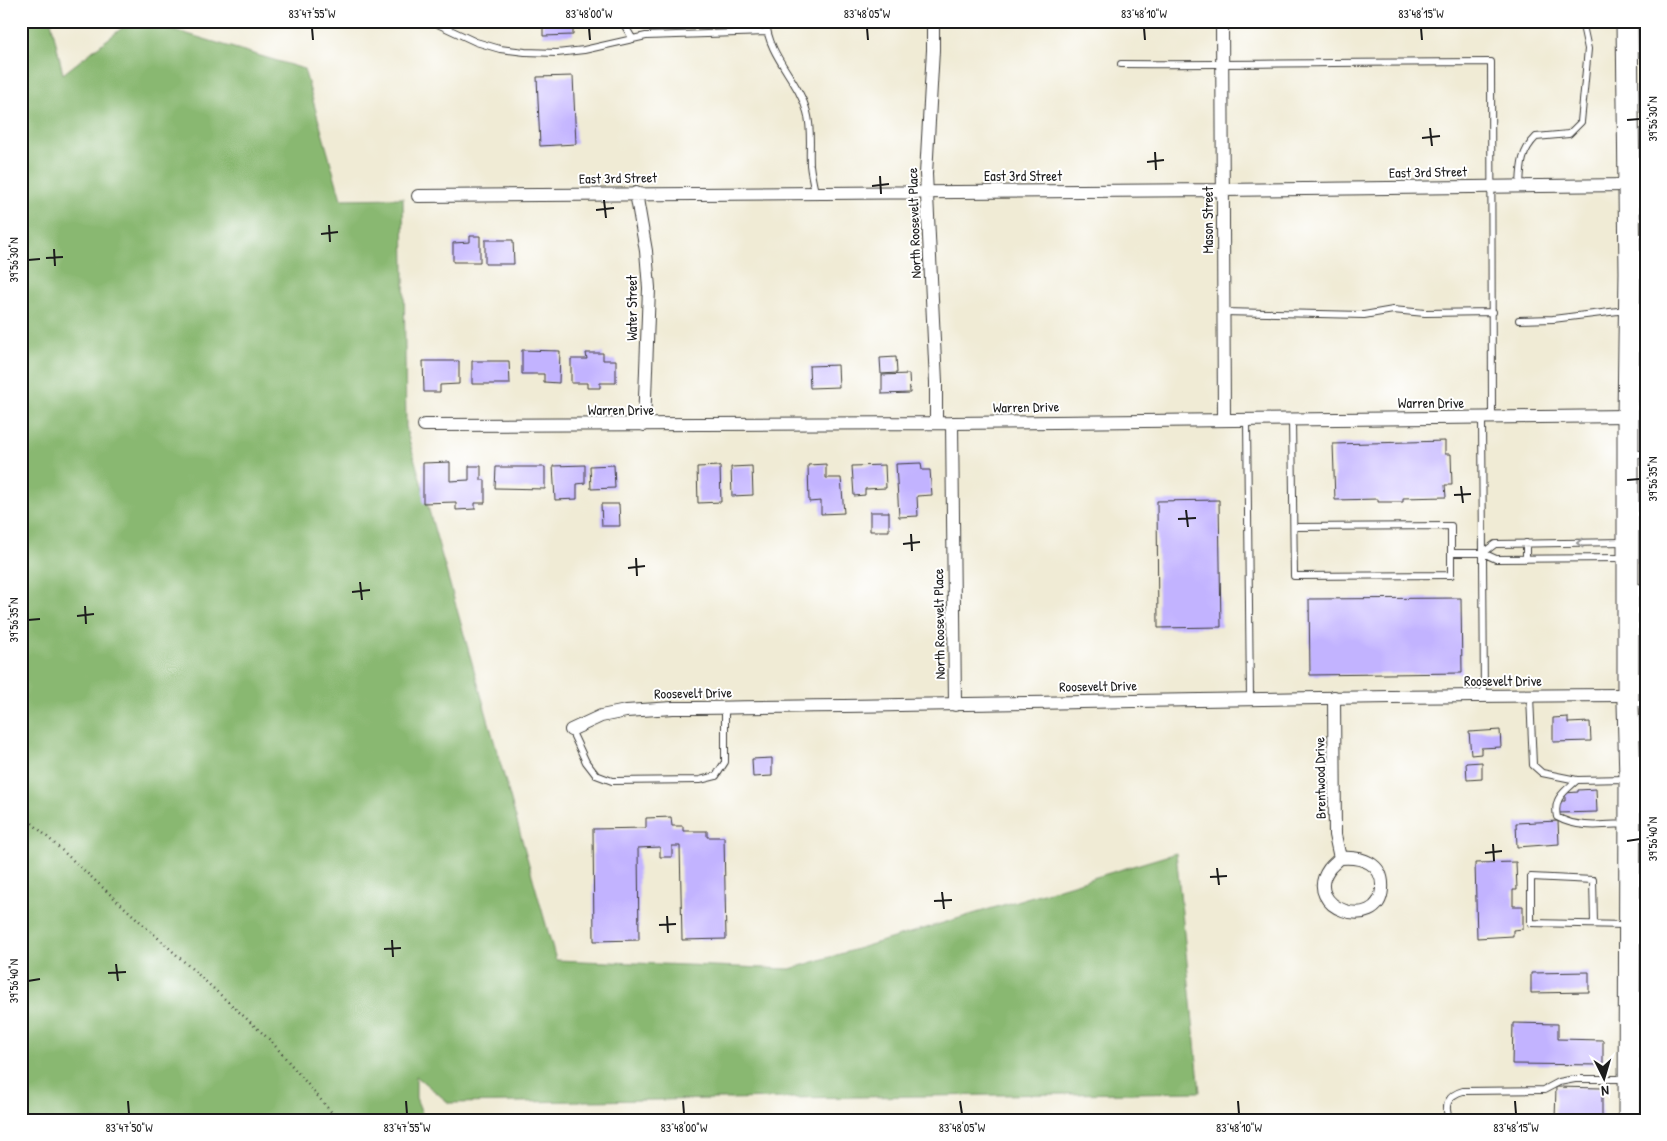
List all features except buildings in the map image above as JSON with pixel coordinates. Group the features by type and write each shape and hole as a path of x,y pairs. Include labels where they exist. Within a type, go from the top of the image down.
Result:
{"main road":[{"path":"1627,21 1629,184 1638,272 1630,310 1628,416 1637,454 1628,550 1637,591 1630,779 1635,832 1629,925 1629,1120"}],"street":[{"name":"North Roosevelt Place","path":"933,21 926,191 936,372 936,423"},
{"name":"Mason Street","path":"1222,21 1224,420"},
{"name":"East 3rd Street","path":"418,196 1223,190 1629,184"},
{"name":"Water Street","path":"636,193 646,251 649,288 644,425"},
{"name":"Warren Drive","path":"424,425 952,423 1628,416"},
{"name":"North Roosevelt Place","path":"952,423 955,705"},
{"name":"Roosevelt Drive","path":"571,730 601,716 626,711 673,708 955,705 1334,697 1530,696 1634,700"},
{"name":"Brentwood Drive","path":"1334,697 1336,834 1340,858"},
{"path":"1340,858 1362,858 1378,871 1382,880 1382,891 1379,901 1372,909 1351,913 1340,910 1332,905 1326,896 1323,886 1325,878 1329,869 1340,858"}],"lane":[{"path":"431,21 476,42 525,52 557,53 584,50 646,36 767,32"},
{"path":"622,21 632,38"},
{"path":"766,21 771,46 799,92 807,111 810,132 810,167 815,192"},
{"path":"1520,186 1521,165 1527,146 1536,137 1569,134 1581,122 1588,49 1582,21"},
{"path":"1121,64 1222,65 1491,62 1493,312 1487,417 1483,552 1484,696"},
{"path":"1223,312 1364,315 1393,310 1425,313 1493,312"},
{"path":"1519,320 1553,319 1630,310"},
{"path":"1247,419 1250,698"},
{"path":"1292,419 1294,576 1451,575 1451,526 1294,527"},
{"path":"1526,543 1526,559"},
{"path":"1451,553 1483,552 1495,544 1526,543 1628,550"},
{"path":"1483,552 1496,560 1628,550"},
{"path":"1530,696 1532,765 1542,773 1577,780 1630,779"},
{"path":"571,730 586,762 596,775 612,781 700,780 716,776 725,762 725,707"},
{"path":"1577,780 1557,801 1555,809 1557,818 1580,825 1635,832"},
{"path":"1594,924 1593,880 1531,877 1531,923 1629,925"},
{"path":"1450,1120 1446,1112 1448,1101 1455,1093 1463,1091 1544,1090 1559,1082 1628,1072"}],"path":[{"path":"21,813 270,1041 338,1120"}],"green space":[{"path":"21,21 51,21 63,74 131,21 144,21 304,69 341,199 403,198 406,429 556,960 790,969 1176,853 1200,1092 449,1103 416,1076 416,1098 425,1120 21,1120"}]}
